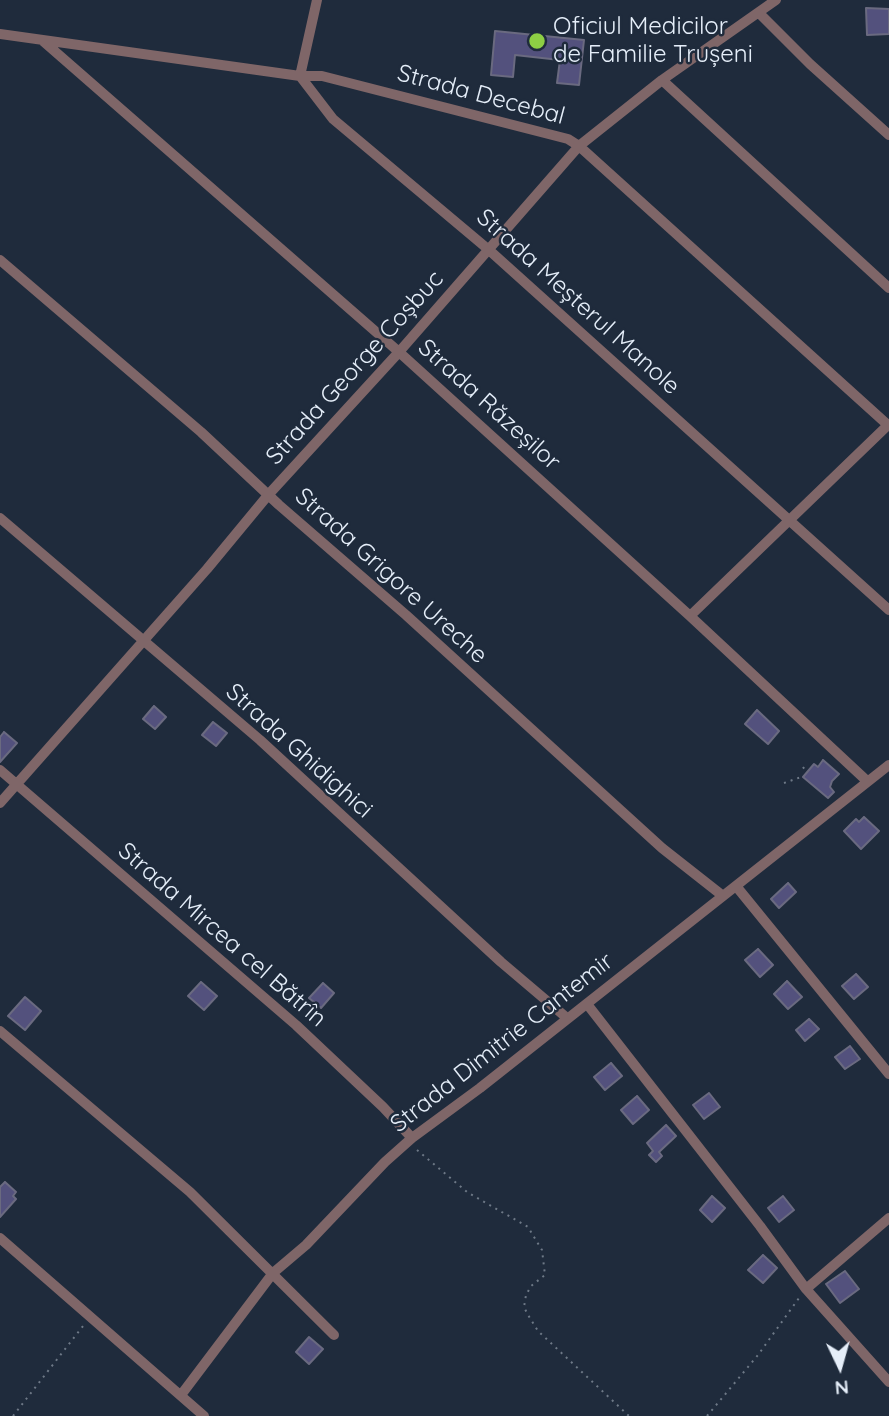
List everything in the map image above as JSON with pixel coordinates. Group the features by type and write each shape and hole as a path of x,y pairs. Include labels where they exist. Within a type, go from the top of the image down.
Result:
{"street":[{"path":"300,76 317,0"},
{"name":"Strada George Coșbuc","path":"0,803 269,494 399,352 579,146 662,80 776,0"},
{"path":"759,13 810,64 889,135"},
{"name":"Strada Decebal","path":"0,34 300,76 322,76 568,139 889,425"},
{"name":"Strada Răzeșilor","path":"43,41 399,352 867,781"},
{"name":"Strada Meșterul Manole","path":"300,76 333,119 489,250 889,610"},
{"path":"662,80 889,288"},
{"name":"Strada Grigore Ureche","path":"0,260 201,432 662,848 723,896"},
{"path":"690,616 889,425"},
{"name":"Strada Ghidighici","path":"0,518 260,740 501,962 567,1018"},
{"name":"Strada Dimitrie Cantemir","path":"181,1395 273,1273 306,1245 385,1162 412,1138 480,1088 889,765"},
{"name":"Strada Mircea cel Bătrîn","path":"0,769 296,1025 412,1138"},
{"path":"736,886 889,1074"},
{"path":"587,1004 806,1289 889,1382"},
{"path":"0,1031 165,1169 334,1335"},
{"path":"806,1289 889,1217"},
{"path":"0,1238 204,1416"}],"path":[{"path":"784,783 805,774 803,766"},
{"path":"412,1138 418,1152 467,1192 528,1227 542,1250 545,1275 531,1286 526,1295 524,1307 528,1315 538,1331 629,1416"},
{"path":"707,1416 758,1355 806,1289"},
{"path":"13,1416 90,1317"}],"building":[{"path":"866,8 889,9 889,34 867,35"},
{"path":"495,31 584,40 579,85 557,83 560,60 515,55 513,77 491,75"},
{"path":"154,706 166,717 155,729 143,719"},
{"path":"757,710 779,731 768,744 745,724"},
{"path":"213,722 227,733 216,746 202,735"},
{"path":"4,732 17,743 0,762 0,737"},
{"path":"823,760 839,774 832,781 830,787 834,792 828,798 803,777 814,764 818,767"},
{"path":"864,817 879,831 861,849 844,831 856,819 859,822"},
{"path":"788,883 796,892 779,908 771,899"},
{"path":"758,949 773,965 760,977 745,960"},
{"path":"856,974 868,987 854,999 842,986"},
{"path":"787,981 802,997 788,1009 774,994"},
{"path":"201,982 217,996 204,1010 188,996"},
{"path":"323,983 334,993 321,1008 309,998"},
{"path":"25,997 41,1011 25,1030 8,1016"},
{"path":"809,1019 819,1029 805,1041 796,1030"},
{"path":"850,1046 860,1059 845,1069 835,1057"},
{"path":"611,1063 622,1076 605,1090 594,1077"},
{"path":"709,1093 720,1107 704,1119 693,1105"},
{"path":"637,1096 649,1110 633,1124 621,1110"},
{"path":"666,1125 676,1136 659,1152 662,1156 656,1162 649,1155 653,1151 647,1143"},
{"path":"5,1182 16,1192 13,1196 16,1199 0,1217 0,1187"},
{"path":"712,1196 725,1208 712,1222 700,1210"},
{"path":"783,1196 794,1210 779,1222 768,1208"},
{"path":"763,1255 777,1268 763,1283 748,1270"},
{"path":"845,1271 859,1289 840,1303 826,1284"},
{"path":"309,1337 323,1349 309,1364 296,1352"}],"place":[{"name":"Oficiul Medicilor de Familie Trușeni","path":"537,41"}]}
